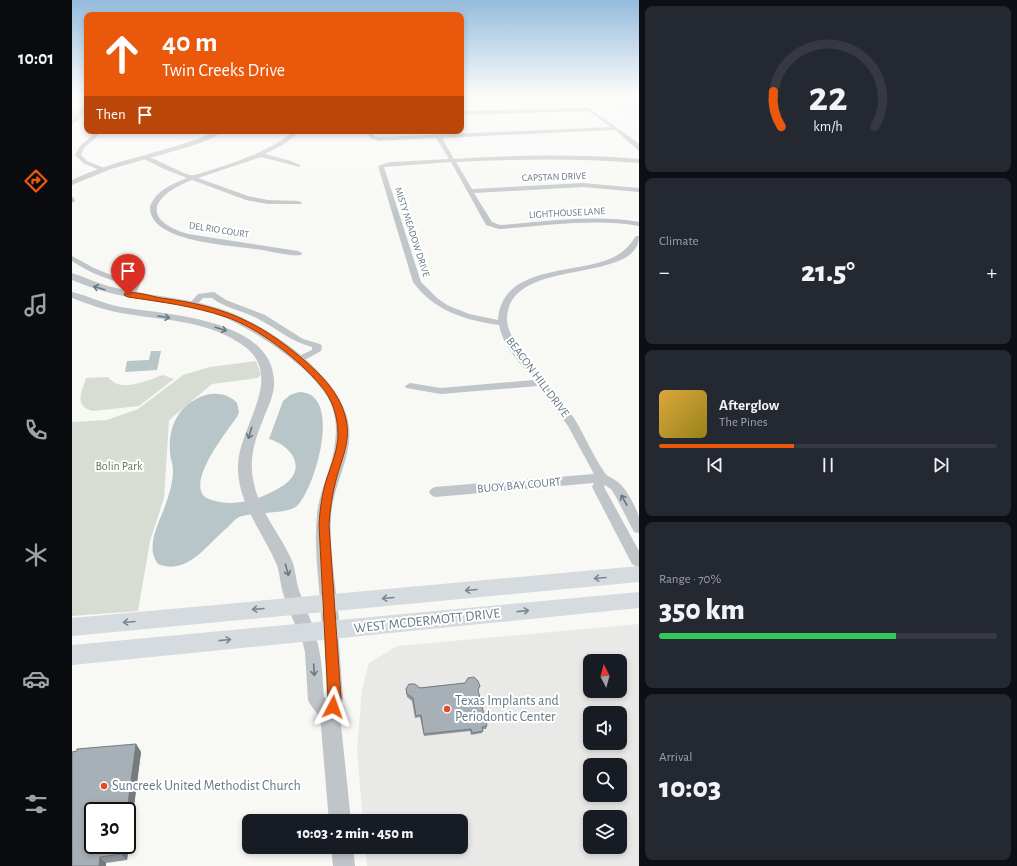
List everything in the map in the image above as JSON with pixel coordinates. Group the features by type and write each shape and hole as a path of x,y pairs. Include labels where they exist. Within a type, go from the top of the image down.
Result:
{"main road":[{"name":"WEST MCDERMOTT DRIVE","path":"72,627 639,574"},
{"name":"WEST MCDERMOTT DRIVE","path":"72,655 639,600"}],"street":[{"path":"96,134 82,147 78,155 85,162 102,169"},
{"path":"72,183 102,169 194,143 214,134"},
{"name":"DEL RIO COURT","path":"293,134 285,141 260,154 193,178 166,191 154,203 153,213 156,219 164,227 181,234 298,253"},
{"path":"371,134 374,138 473,134"},
{"path":"624,134 635,143 639,149"},
{"path":"438,136 470,191"},
{"path":"260,154 298,166"},
{"path":"453,161 552,156 639,161 639,158"},
{"path":"144,157 160,166 246,198 268,202 299,203"},
{"name":"MISTY MEADOW DRIVE","path":"453,161 383,165 380,167 417,282 424,292 446,308 462,315 479,320 502,323"},
{"name":"CAPSTAN DRIVE","path":"470,191 583,185 639,190"},
{"name":"LIGHTHOUSE LANE","path":"470,191 489,223 495,226 606,220 639,224"},
{"name":"BEACON HILL DRIVE","path":"639,238 632,248 616,259 590,267 546,275 521,287 514,293 505,307 502,323 507,338 569,418 602,478 616,486 639,528"},
{"path":"72,258 91,270 114,279 136,284 134,289 128,295"},
{"path":"72,276 94,286 128,295 192,304 230,316 253,326 283,346 320,379 329,390 338,408 342,423 340,453 332,478 324,514 335,698 330,715 339,814"},
{"path":"72,295 118,309 220,328 240,338 256,352 264,365 268,387 264,404 252,427 246,448 245,467 249,492 262,522 285,564 291,592 307,632 313,652 316,700 330,715"},
{"path":"192,304 201,296 214,296 223,302 262,317 296,339 317,346 313,352 298,360"},
{"path":"410,386 441,391 541,383"},
{"name":"BEACON HILL DRIVE","path":"602,478 598,487 639,562"},
{"name":"BUOY BAY COURT","path":"435,492 602,478"},
{"path":"343,854 344,866"}],"shaded area":[{"path":"151,351 161,351 157,370 125,372 127,361 149,360"},
{"path":"299,392 312,396 320,407 323,422 322,441 318,460 312,479 298,505 279,512 245,515 239,517 205,549 188,562 179,566 169,567 158,564 154,556 153,540 172,484 173,470 170,452 171,433 178,416 183,409 189,403 210,394 227,396 237,403 239,412 237,417 211,454 201,477 200,487 203,495 211,500 228,503 245,502 261,497 284,485 295,471 296,465 290,452 284,446 269,439 283,401 290,395"},
{"path":"639,624 639,866 367,866 366,854 468,854 468,814 362,814 357,750 362,689 369,663 397,646"}],"green space":[{"name":"Bolin Park","path":"256,361 261,374 258,378 212,384 169,420 164,498 150,541 138,611 72,616 72,422 107,420 138,409 183,375 210,367"},
{"path":"163,375 174,379 139,406 93,411 83,406 81,402 81,393 86,378 108,377 113,382 120,385 127,385"}],"building":[{"name":"Texas Implants and Periodontic Center","path":"474,677 480,686 478,690 487,726 482,727 483,731 472,733 471,729 424,734 421,715 416,716 413,698 407,694 406,689 409,684 415,684 420,688 465,683 468,678"},
{"name":"Suncreek United Methodist Church","path":"136,744 128,802 84,802 84,854 121,854 100,857 99,866 72,866 72,752 77,751 77,749"}],"place":[{"name":"Texas Implants and Periodontic Center","path":"447,709"},
{"name":"Suncreek United Methodist Church","path":"104,786"}],"route":[{"path":"128,295 192,304 230,316 253,326 283,346 313,372 325,384 334,398 342,423 342,443 324,514 335,698 333,707"}]}
